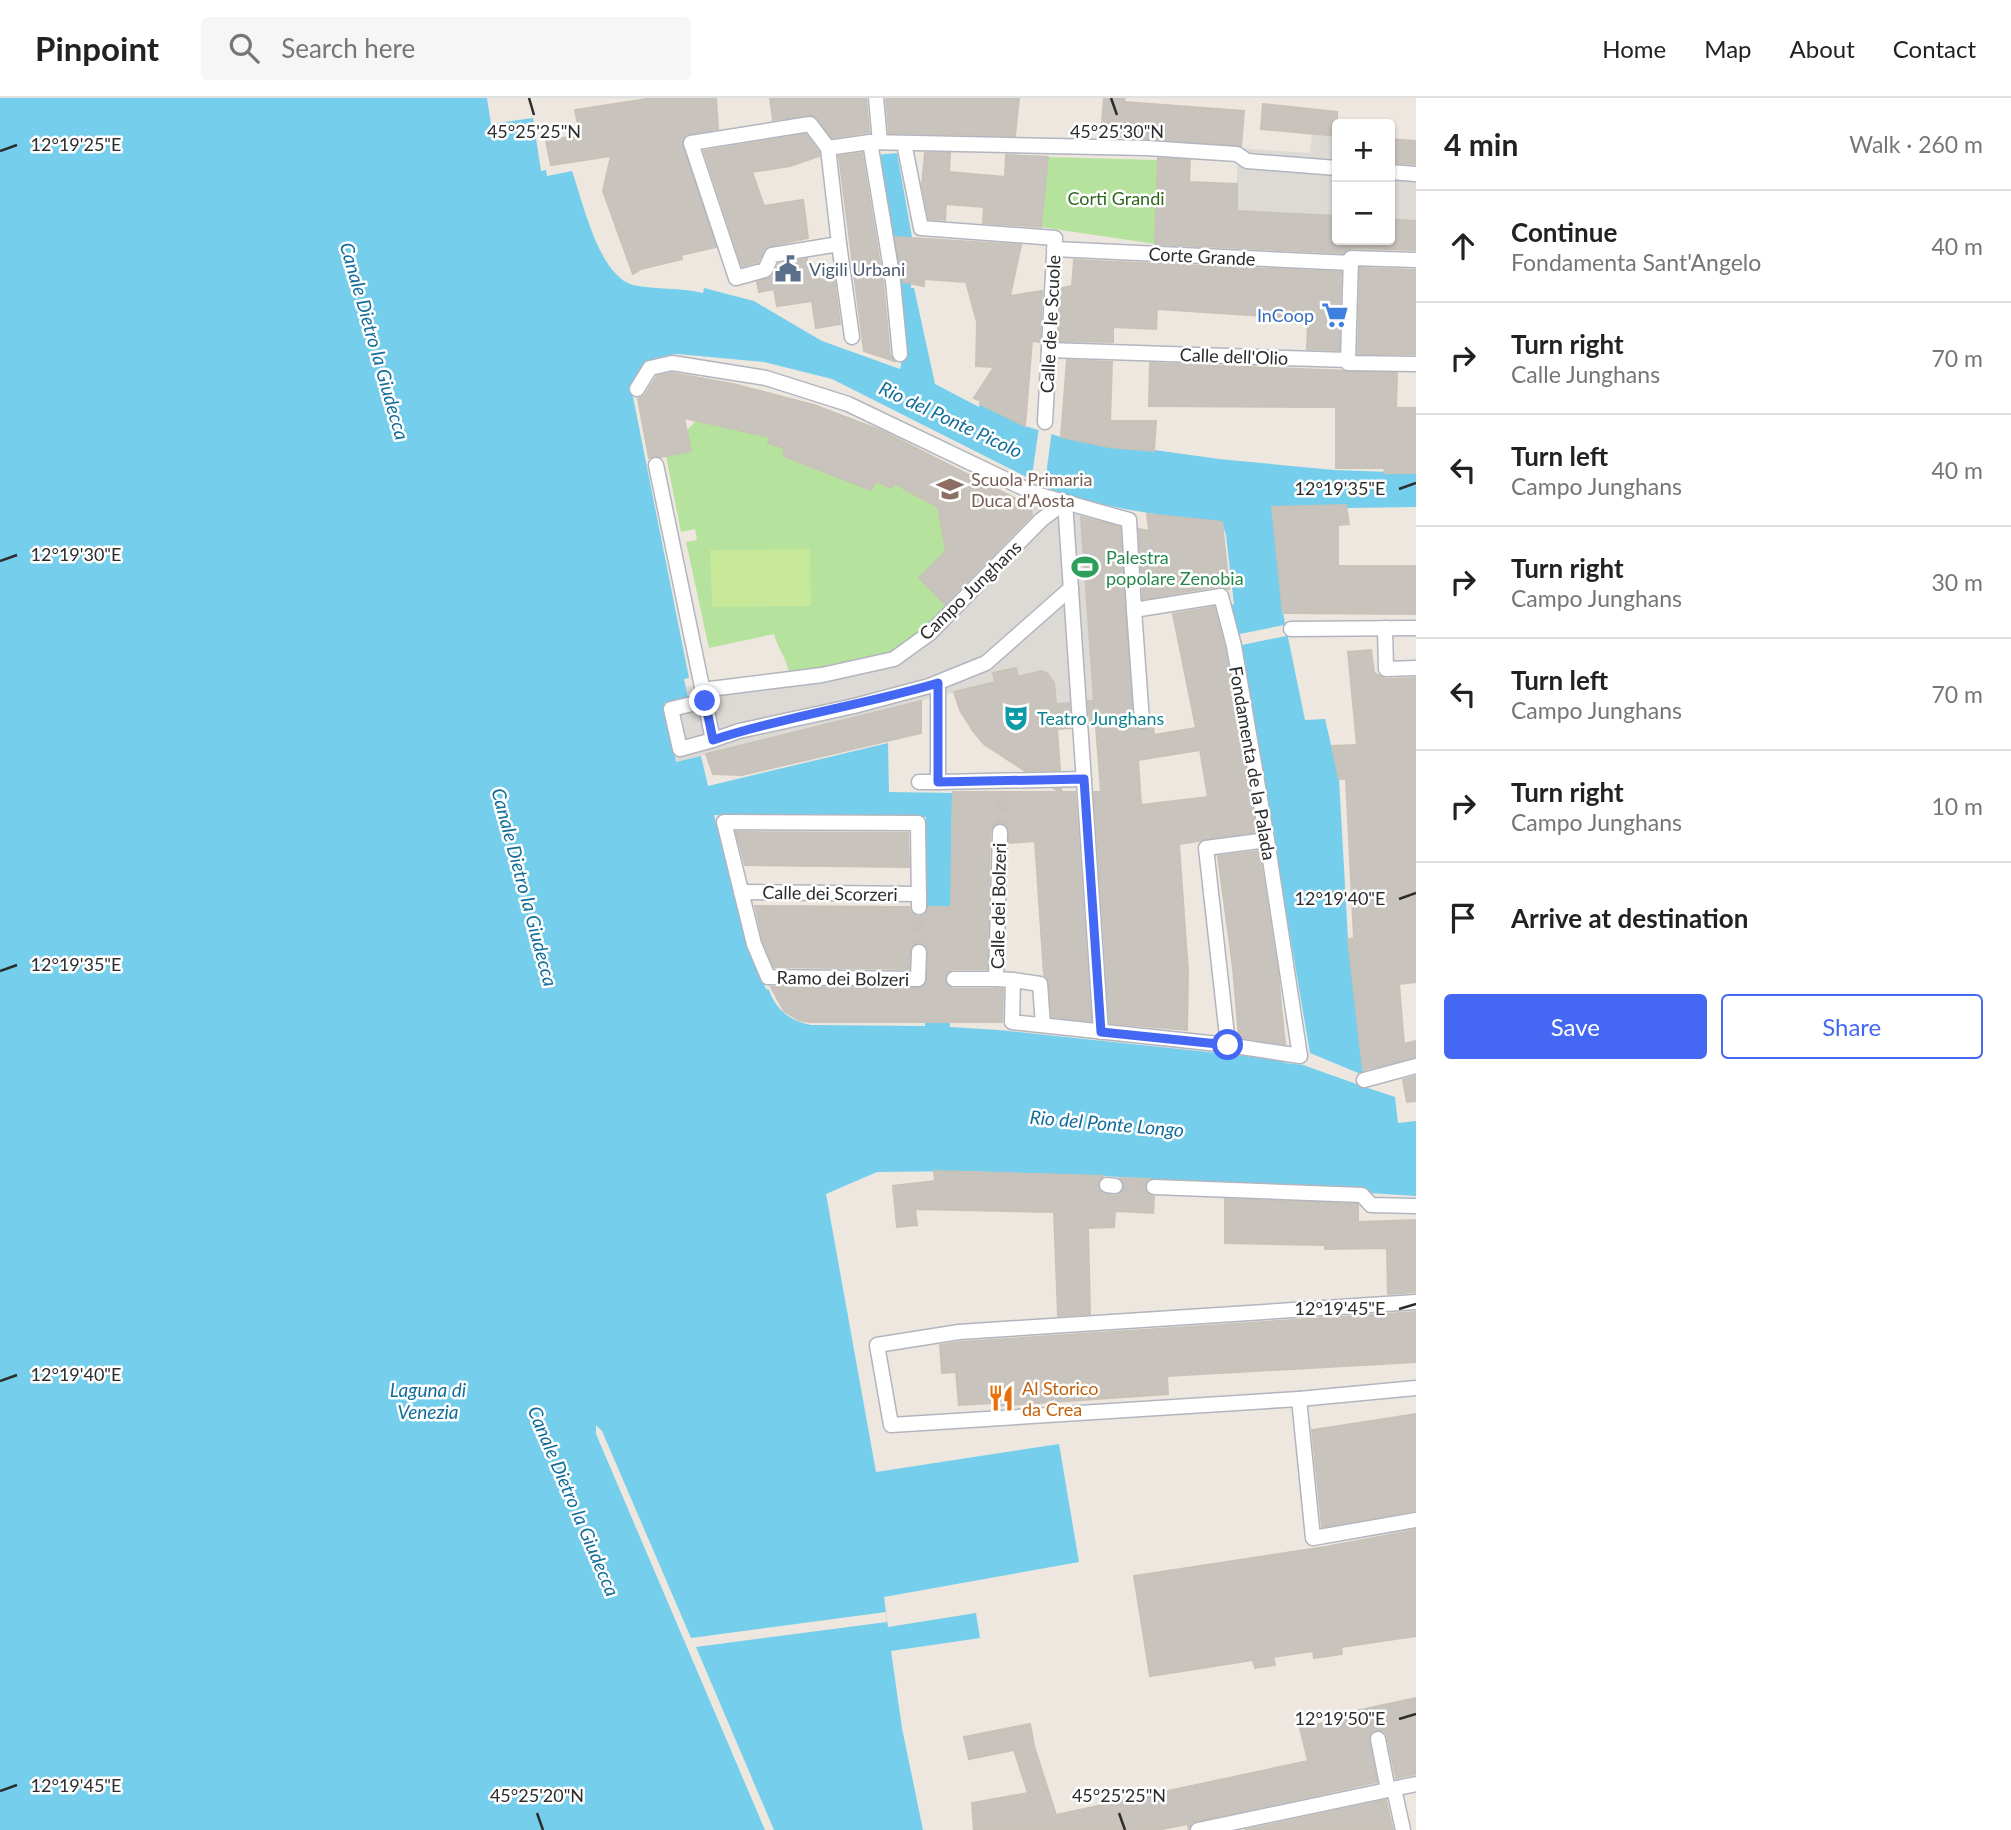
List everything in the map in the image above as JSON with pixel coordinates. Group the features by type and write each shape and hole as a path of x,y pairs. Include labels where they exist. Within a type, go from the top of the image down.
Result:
{"street":[{"path":"876,98 875,142 900,354"},
{"path":"839,244 772,255 765,270 736,278 691,143 810,124 828,148 852,337"},
{"path":"828,148 875,142 1147,148 1237,154 1248,160 1332,168"},
{"name":"Calle de le Scuole","path":"904,143 921,228 1055,237 1045,422"},
{"path":"1395,172 1416,174"},
{"name":"Corte Grande","path":"1054,249 1351,263 1351,258 1416,260"},
{"path":"1348,360 1351,263"},
{"name":"Calle dell'Olio","path":"1049,350 1416,364"},
{"path":"637,389 650,368 672,363 766,378 848,404 1036,494 1129,520 1142,721"},
{"path":"656,465 713,740 938,683 986,663 1071,588"},
{"path":"1065,502 1101,1032"},
{"name":"Campo Junghans","path":"713,740 680,749 671,709 703,696 894,659 930,633 1041,520 1065,502"},
{"name":"Fondamenta de la Palada","path":"1134,610 1221,596 1233,641 1300,1056 1228,1045"},
{"path":"1385,628 1386,669 1416,668"},
{"path":"1291,629 1416,628"},
{"path":"938,683 938,782"},
{"path":"919,782 1003,786 1084,779"},
{"name":"Calle dei Scorzeri","path":"724,822 918,823 919,900 741,892 724,822"},
{"name":"Calle dei Bolzeri","path":"996,979 1004,849 1000,832"},
{"path":"1013,980 1040,984 1042,1025 1228,1045 1206,848 1267,840"},
{"name":"Ramo dei Bolzeri","path":"741,892 754,944 768,977 918,979 919,952"},
{"name":"Calle dei Bolzeri","path":"954,979 1013,980 1012,1022 1042,1025"},
{"path":"1364,1080 1416,1066"},
{"path":"1154,1187 1362,1195 1371,1205 1416,1206"},
{"path":"1416,1301 959,1332 877,1345 891,1426 1299,1399 1416,1388"},
{"path":"1299,1399 1313,1538 1416,1520"},
{"path":"1378,1739 1404,1830"},
{"path":"1198,1830 1237,1826 1416,1784"}],"green space":[{"name":"Corti Grandi","path":"1048,157 1158,160 1155,244 1041,227"},
{"path":"696,421 770,437 769,443 785,448 783,457 871,489 876,481 894,483 931,503 937,501 949,543 945,557 939,557 919,578 948,607 917,638 886,657 789,675 774,634 709,648 686,542 697,540 695,529 681,532 666,456 690,451 687,430"},
{"path":"810,549 811,606 712,607 710,550"}],"shaded area":[{"path":"1312,134 1332,136 1332,216 1237,211 1237,148 1310,153"},
{"path":"1395,167 1416,169 1416,221 1395,219"},
{"path":"1030,486 1043,491 1048,488 1085,502 1081,514 1094,702 1056,704 1054,683 1050,676 1041,672 1018,677 1016,668 993,673 995,682 676,762 664,703 688,697 686,687 789,675 886,657 917,638 1033,522"}],"water":[{"name":"Laguna di Venezia","path":"0,98 487,98 491,124 533,118 541,171 546,170 547,176 572,171 594,236 611,268 621,279 633,285 650,288 703,293 704,288 754,301 822,341 900,369 903,355 876,155 897,153 912,237 911,288 914,288 935,384 979,407 980,404 1025,426 1061,437 1219,459 1334,470 1416,473 1416,507 1272,507 1283,613 1305,720 1325,719 1339,779 1348,939 1365,1087 1395,1097 1398,1123 1416,1121 1416,1196 1103,1176 964,1171 877,1172 826,1194 876,1472 1059,1444 1079,1562 884,1597 888,1627 976,1613 980,1638 891,1651 902,1728 923,1830 0,1830","holes":["677,354 764,362 832,379 1048,488 1113,507 1222,522 1234,604 1231,605 1241,646 1310,1053 1303,1065 1285,1063 1284,1060 950,1027 952,793 889,792 888,743 708,786 701,756 676,762 664,703 688,697 684,679 689,678 632,392 636,375 646,364 660,357","714,815 926,817 925,1026 811,1025 797,1021 780,1009 766,989 746,943"]}],"pier":[{"path":"1039,427 1052,430 1044,490 1031,483"},
{"path":"1289,624 1291,635 1237,646 1235,635"},
{"path":"1310,1053 1363,1075 1365,1087 1303,1065"},
{"path":"596,1425 602,1431 691,1638 886,1612 887,1622 696,1647 774,1830 765,1830 596,1434"}],"building":[{"path":"653,98 716,98 718,129 689,134 682,141 716,247 681,255 682,259 641,269 633,274 603,191 611,156 551,165 546,141 580,135 575,110"},
{"path":"770,98 866,98 869,132 832,138 813,115 773,120"},
{"path":"886,98 1019,98 1015,136 889,133"},
{"path":"1104,98 1125,98 1124,102 1244,111 1241,146 1101,135"},
{"path":"1263,104 1337,112 1337,119 1332,119 1332,136 1261,129"},
{"path":"806,134 819,156 790,166 752,172 764,206 803,200 808,238 770,246 764,250 758,262 742,266 704,151"},
{"path":"1395,139 1416,141 1416,164 1395,163"},
{"path":"862,153 883,282 890,355 894,361 864,351 839,156"},
{"path":"925,153 950,153 949,172 1005,177 1006,155 1048,157 1041,227 983,223 984,207 946,204 945,220 929,219 922,185"},
{"path":"1158,158 1190,160 1189,182 1237,184 1237,211 1332,216 1332,245 1395,245 1395,219 1416,221 1416,250 1351,248 1343,253 1155,244"},
{"path":"895,237 1021,245 1010,296 1042,291 1040,342 1032,341 1025,426 980,404 981,401 974,398 994,367 976,366 977,322 966,282 924,279 924,286 903,282"},
{"path":"807,259 811,280 834,277 840,324 816,328 812,301 777,306 774,289 759,292 757,282 772,277 779,264"},
{"path":"1074,260 1341,272 1339,350 1307,349 1308,319 1157,309 1156,329 1113,327 1113,342 1059,341 1062,288 1072,286"},
{"path":"1360,268 1416,270 1416,354 1358,354"},
{"path":"1067,360 1112,362 1110,421 1156,421 1154,451 1109,447 1061,437"},
{"path":"1150,363 1397,373 1396,408 1416,408 1416,473 1384,473 1385,468 1336,468 1336,407 1149,406"},
{"name":"Scuola Primaria Duca d'Aosta","path":"672,373 733,384 814,405 882,431 1030,506 1032,515 945,604 919,578 946,551 938,507 894,483 891,488 876,481 871,490 783,456 785,448 768,443 770,437 684,418 691,451 649,458 638,399 645,395 657,376"},
{"path":"1346,505 1349,524 1338,525 1338,566 1416,566 1416,614 1283,613 1272,507"},
{"path":"1147,514 1222,522 1229,589 1219,586 1143,599 1139,529 1149,531"},
{"path":"1081,517 1120,527 1134,727 1143,730 1153,725 1154,735 1196,728 1173,614 1214,607 1225,648 1256,832 1179,844 1188,972 1187,1030 1110,1023 1094,792 1101,792 1096,726 1090,726 1088,701 1094,701","holes":["1200,750 1208,797 1141,805 1138,760"]},
{"path":"1371,650 1374,673 1386,679 1416,678 1416,982 1399,984 1404,1044 1416,1041 1416,1057 1363,1070 1348,939 1354,938 1346,779 1339,779 1332,746 1357,745 1348,652"},
{"name":"Teatro Junghans","path":"1016,668 1018,677 1041,671 1047,673 1054,683 1056,704 1069,703 1071,728 1057,729 1060,770 1025,771 984,744 960,710 954,692 995,682 993,673"},
{"path":"921,701 921,733 742,775 713,774 706,754"},
{"path":"1055,789 1075,792 1091,1021 1052,1017 1049,983 1044,975 1035,841 1009,843 1009,828 1001,822 995,824 990,832 987,969 953,969 946,974 944,980 953,989 1003,989 1002,1022 809,1022 799,1020 784,1011 771,987 922,988 928,979 928,948 920,942 911,946 909,969 774,967 763,941 755,906 909,907 918,917 924,915 929,907 951,907 953,792 1060,792"},
{"path":"736,832 908,833 909,867 745,865"},
{"path":"1259,851 1278,974 1285,1044 1239,1037 1218,856"},
{"path":"1416,1076 1416,1101 1407,1102 1403,1080"},
{"path":"934,1171 1103,1176 1098,1183 1098,1189 1114,1196 1119,1195 1124,1188 1120,1178 1149,1179 1144,1187 1148,1195 1154,1197 1153,1213 1115,1211 1114,1227 1088,1228 1090,1314 1058,1316 1054,1212 915,1209 917,1225 897,1227 893,1186 935,1181"},
{"path":"1225,1199 1358,1204 1358,1222 1416,1220 1416,1292 1388,1294 1387,1248 1325,1249 1325,1245 1225,1243"},
{"path":"1416,1312 1416,1362 1167,1376 1168,1394 996,1406 996,1403 959,1405 956,1372 942,1373 940,1345 960,1342"},
{"path":"1416,1414 1416,1511 1322,1527 1312,1430"},
{"path":"1416,1530 1416,1636 1341,1647 1342,1654 1314,1658 1313,1651 1273,1657 1275,1665 1255,1668 1253,1660 1150,1676 1134,1576 1325,1547"},
{"path":"1416,1698 1416,1774 1396,1778 1387,1736 1385,1732 1377,1730 1371,1732 1369,1740 1377,1782 1196,1821 1191,1823 1189,1830 1188,1824 1157,1830 974,1830 972,1803 1028,1793 1014,1750 969,1759 964,1737 1030,1724 1034,1746 1056,1815 1308,1761 1300,1728 1347,1718 1346,1713"},
{"path":"1386,1800 1393,1830 1245,1830"}],"tunnel":[{"path":"1000,832 1002,792"},
{"path":"919,907 919,952"},
{"path":"1115,1186 1154,1187"}],"place":[{"name":"Vigili Urbani","path":"788,269"},
{"name":"InCoop","path":"1335,315"},
{"name":"Scuola Primaria Duca d'Aosta","path":"950,489"},
{"name":"Palestra popolare Zenobia","path":"1085,567"},
{"name":"Teatro Junghans","path":"1016,718"},
{"name":"Al Storico da Crea","path":"1001,1398"}],"route":[{"path":"705,701 713,740 938,683 938,782 1084,779 1101,1032 1228,1045"}],"water label":[{"name":"Canale Dietro la Giudecca","path":"375,341"},
{"name":"Rio del Ponte Picolo","path":"951,419"},
{"name":"Canale Dietro la Giudecca","path":"525,887"},
{"name":"Rio del Ponte Longo","path":"1107,1123"},
{"name":"Canale Dietro la Giudecca","path":"574,1501"}]}
